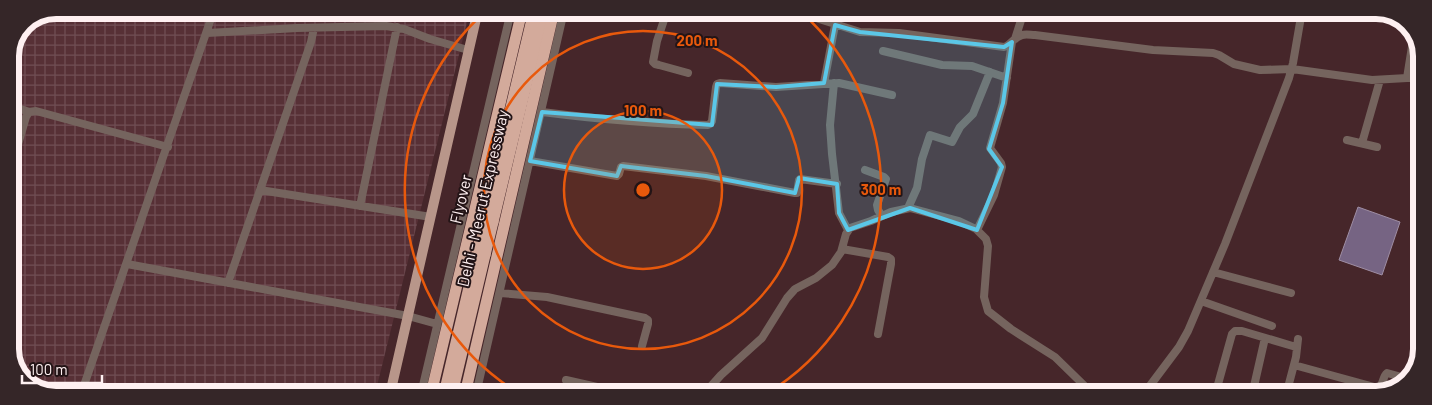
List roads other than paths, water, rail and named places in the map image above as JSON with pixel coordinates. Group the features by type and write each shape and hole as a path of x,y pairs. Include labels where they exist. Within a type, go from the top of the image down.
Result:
{"highway":[{"name":"Flyover","path":"433,386 520,19"},
{"name":"Delhi - Meerut Expressway","path":"454,386 532,19"},
{"name":"Delhi - Meerut Expressway","path":"488,221 542,19"},
{"path":"467,386 552,19"},
{"name":"Delhi - Meerut Expressway","path":"446,386 481,254"}],"main road":[{"path":"392,386 476,19"}],"street":[{"path":"84,386 211,19"},
{"path":"423,386 509,19"},
{"path":"478,386 562,19"},
{"path":"665,19 653,62 654,64 688,73"},
{"path":"817,19 860,32 898,33 955,39 1004,47 1010,45 1022,35 1153,50 1201,52 1220,55 1230,62 1246,67 1267,70 1292,69 1380,80 1413,78"},
{"path":"977,230 994,195 1002,167 990,148 1003,103 1014,40 1021,19"},
{"path":"1151,386 1181,344 1213,272 1292,69 1301,19"},
{"path":"824,83 835,25"},
{"path":"207,33 273,28 397,27 468,50"},
{"path":"360,206 397,27"},
{"path":"228,283 311,42 314,28"},
{"path":"1406,78 1412,45"},
{"path":"883,50 942,65 972,66 1007,78"},
{"path":"908,208 917,188 920,164 930,135 952,142 960,127 973,114 990,72"},
{"path":"1362,143 1380,80"},
{"path":"542,112 643,123 710,124 718,84 776,87 834,83 892,95"},
{"path":"834,83 830,132 832,154 839,214 848,230"},
{"path":"19,108 29,112 36,110 168,147"},
{"path":"19,141 29,112"},
{"path":"1347,140 1377,147"},
{"path":"530,161 616,176 623,166 706,176 796,193 800,179 837,184"},
{"path":"865,170 886,179 877,205 882,216"},
{"path":"260,190 431,216"},
{"path":"711,386 762,338 787,298 795,289 816,278 837,259 848,230 852,226 908,208 959,221 977,230 986,239 988,246 984,297 990,314 1055,357 1085,386"},
{"path":"460,224 513,237"},
{"path":"457,240 509,252"},
{"path":"842,249 891,259 878,334"},
{"path":"127,264 408,316 437,324"},
{"path":"1213,272 1291,293"},
{"path":"500,293 547,297 645,318 648,320 648,324 642,346"},
{"path":"1201,301 1272,326"},
{"path":"1218,386 1232,334 1235,331 1297,343 1294,366 1288,386"},
{"path":"1254,386 1265,338"},
{"path":"1294,366 1369,386"},
{"path":"1382,386 1387,373 1401,377"},
{"path":"566,380 593,386"}]}
